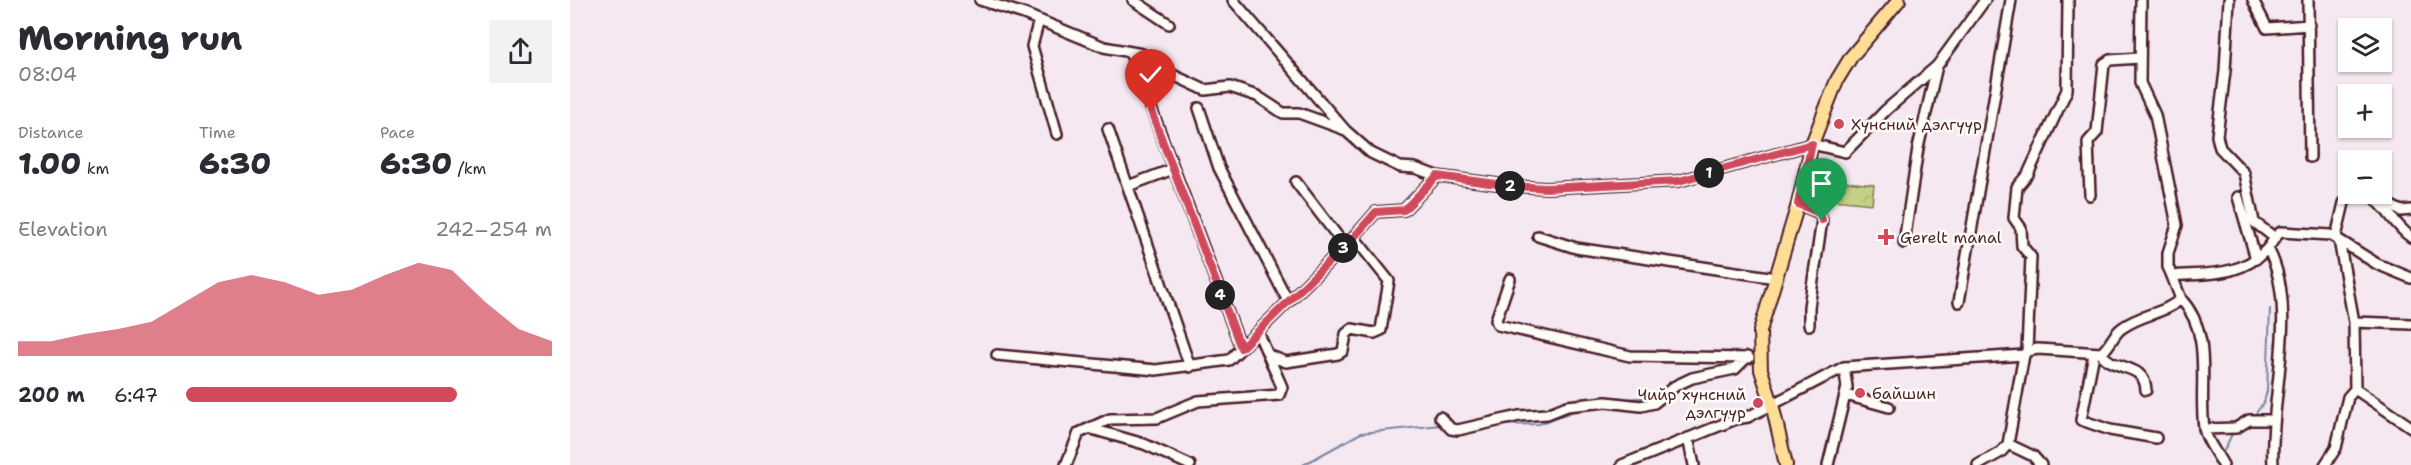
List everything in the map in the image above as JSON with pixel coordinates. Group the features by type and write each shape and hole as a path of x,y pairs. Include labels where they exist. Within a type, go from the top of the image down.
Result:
{"main road":[{"path":"1786,465 1772,404 1761,370 1760,331 1798,204 1812,144 1836,80 1851,57 1899,0"}],"street":[{"path":"980,0 1039,20 1104,47 1142,54 1152,65 1205,90 1230,87 1257,96 1283,113 1299,113 1346,130"},
{"path":"1132,0 1169,24"},
{"path":"1233,0 1346,130 1371,153 1400,167 1415,168 1437,176 1512,186 1547,188 1679,181 1812,144 1845,152 1886,110 1936,66 1985,0"},
{"path":"1959,302 2011,0"},
{"path":"1978,465 2001,452 2008,444 2026,353 2031,257 2022,246 2020,228 2014,218 2017,187 2028,174 2067,90 2068,0"},
{"path":"2141,0 2139,58 2142,87 2155,115 2175,214 2176,235 2168,253 2168,267 2181,299 2194,318 2204,353 2204,429 2223,465"},
{"path":"2229,0 2217,136 2220,147 2244,173 2254,222 2274,237"},
{"path":"2253,0 2267,28 2309,25"},
{"path":"2308,0 2310,157"},
{"path":"1039,20 1032,46 1057,134"},
{"path":"1130,52 1241,348"},
{"path":"2090,195 2088,142 2097,132 2104,64 2110,60 2139,58"},
{"path":"1904,243 1918,148 1936,66"},
{"path":"1199,108 1219,168 1288,301"},
{"path":"1108,129 1190,367"},
{"path":"1128,186 1173,170"},
{"path":"997,356 1156,370 1229,360 1354,237 1376,212 1404,210 1437,176"},
{"path":"1296,182 1345,246"},
{"path":"2238,197 2256,259"},
{"path":"1798,204 1820,213 1822,220 1809,307 1809,325"},
{"path":"2325,465 2336,448 2348,397 2355,389 2354,322 2337,238 2344,204"},
{"path":"2381,204 2401,231 2411,237"},
{"path":"2388,204 2401,211 2411,210"},
{"path":"2172,276 2236,271 2268,249 2274,237 2280,232 2337,238 2377,264 2411,278"},
{"path":"1538,236 1576,248 1776,278"},
{"path":"1268,355 1286,362 1338,354 1343,351 1346,334 1352,329 1374,333 1381,330 1389,281 1354,237"},
{"path":"2268,249 2279,275 2281,299 2280,381 2274,420 2273,465"},
{"path":"1510,279 1496,320 1498,325 1519,332 1630,356 1761,358"},
{"path":"2156,438 2110,430 2081,420 2097,354 2120,329 2145,315 2167,310 2181,299"},
{"path":"2354,322 2411,324"},
{"path":"1066,465 1076,436 1110,419 1157,418 1198,401 1279,395 1282,387 1258,332"},
{"path":"1622,465 1748,417 1844,367 2026,353 2038,349 2097,354 2140,373 2144,378 2146,390"},
{"path":"1445,423 1465,429 1519,416 1547,414 1567,406 1606,402 1641,406 1654,403 1675,386 1692,378 1735,369 1747,357"},
{"path":"1828,465 1846,395 1844,367"},
{"path":"2355,389 2411,427"},
{"path":"1846,395 1889,407"},
{"path":"2204,429 2236,428 2249,420 2274,420"},
{"path":"1092,429 1144,444 1190,465"},
{"path":"1688,438 1694,465"},
{"path":"2008,444 2033,456 2041,465"}],"green space":[{"path":"1836,181 1874,185 1872,204 1834,200"}],"waterway":[{"path":"2254,416 2264,402 2267,391 2270,309"},
{"path":"1622,399 1655,397"},
{"path":"1498,425 1539,424 1582,408"},
{"path":"1303,465 1361,433 1441,425"},
{"path":"2221,457 2233,432"}],"place":[{"name":"Хүнсний дэлгүүр","path":"1839,124"},
{"name":"Gerelt manal","path":"1886,237"},
{"name":"байшин","path":"1860,393"},
{"name":"Чийр хүнсний дэлгүүр","path":"1758,403"}],"route":[{"path":"1151,111 1241,348 1355,236 1376,212 1404,210 1437,176 1512,186 1547,188 1679,181 1812,144 1798,204 1820,213 1822,220"}]}
